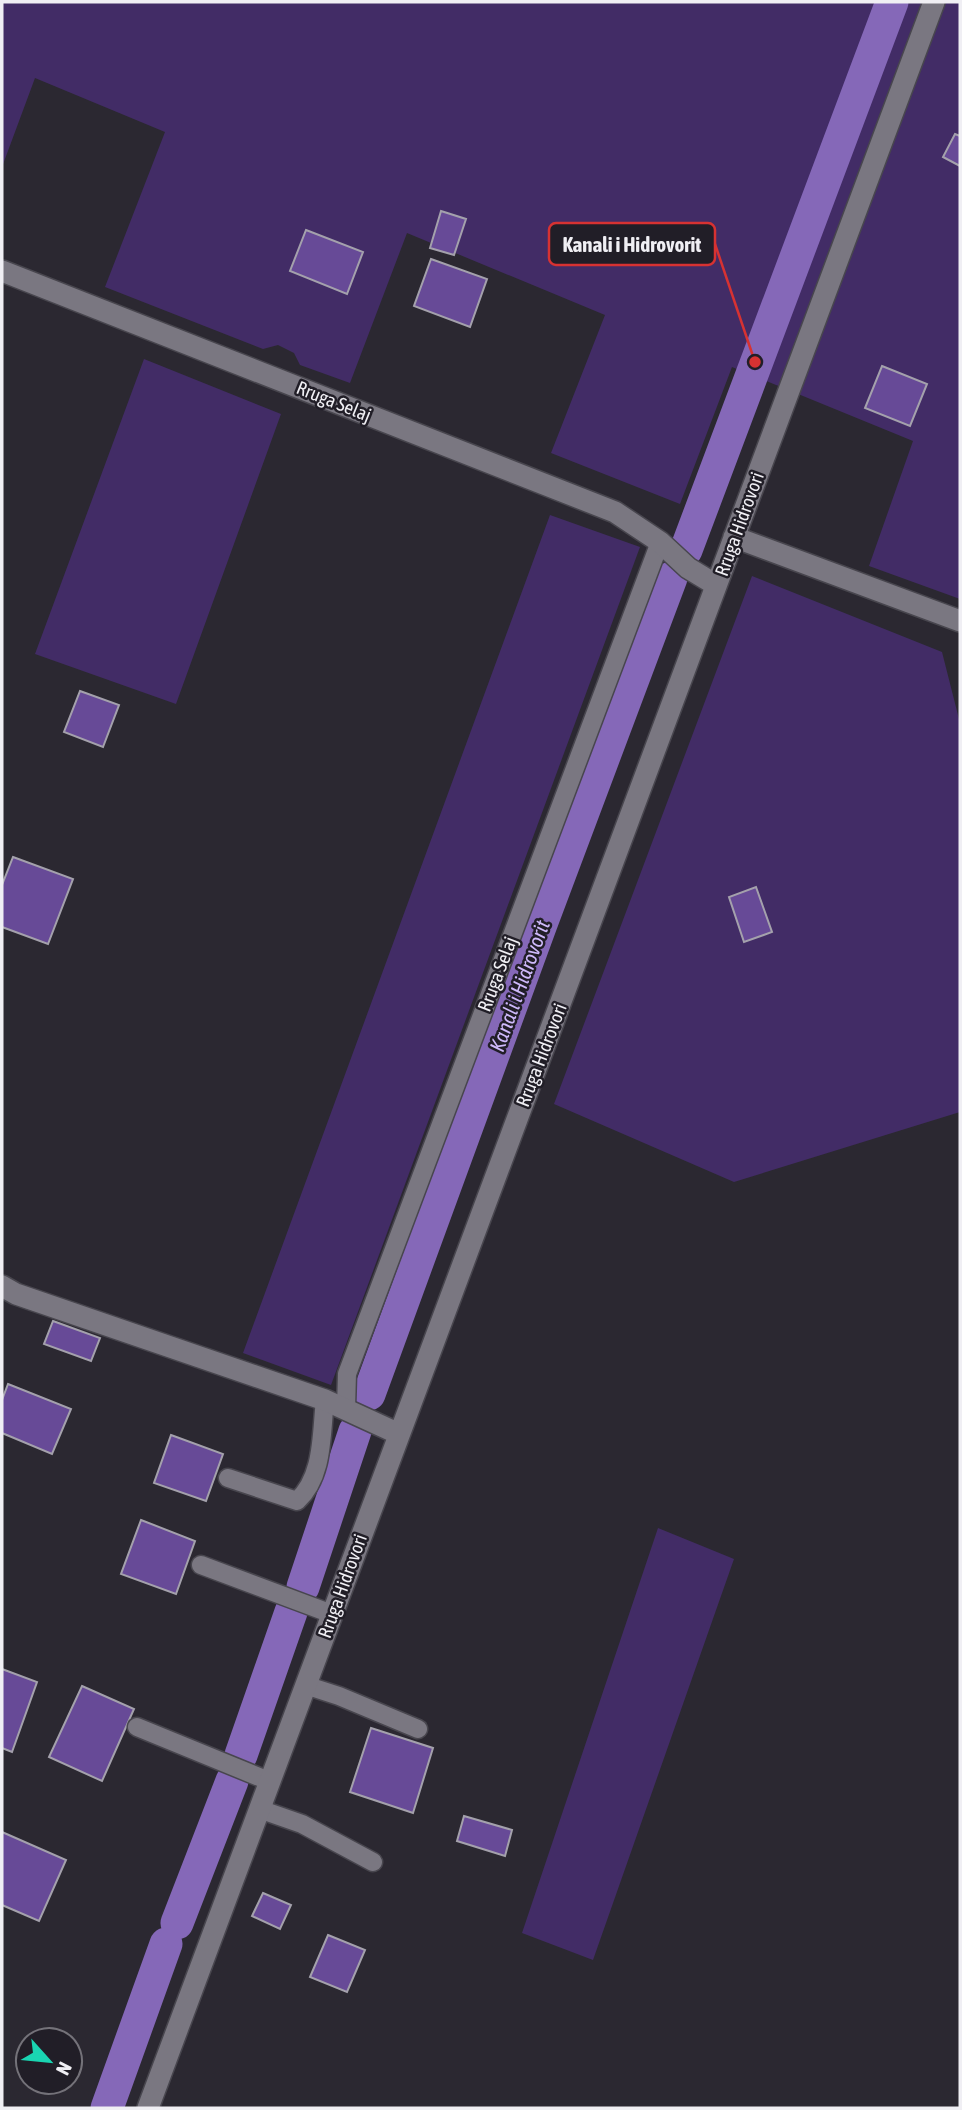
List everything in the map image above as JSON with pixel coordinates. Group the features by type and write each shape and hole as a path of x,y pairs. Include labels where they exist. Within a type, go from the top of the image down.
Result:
{"street":[{"name":"Rruga Hidrovori","path":"154,2106 269,1781 934,2"},
{"name":"Rruga Selaj","path":"2,271 615,512 660,542 688,568 716,585"},
{"path":"734,537 960,621"},
{"path":"2,1286 29,1298 325,1400 399,1434"}],"lane":[{"name":"Rruga Selaj","path":"346,1408 347,1374 660,542"},
{"path":"228,1478 297,1501 306,1493 315,1474 321,1448 325,1400"},
{"path":"201,1564 332,1614"},
{"path":"305,1685 418,1729"},
{"path":"137,1727 269,1781"},
{"path":"259,1809 302,1824 373,1862"}],"shaded area":[{"path":"2,2 960,2 960,599 869,566 913,441 732,367 680,504 551,453 605,315 407,233 350,383 300,365 294,353 278,345 263,349 105,287 165,132 35,78 2,167"},
{"path":"144,359 281,414 176,704 35,654"},
{"path":"550,515 640,547 331,1385 243,1353"},
{"path":"752,576 942,652 960,723 960,1112 734,1182 554,1104"},
{"path":"658,1528 734,1559 593,1960 522,1933"}],"building":[{"path":"955,134 960,136 960,166 943,157"},
{"path":"441,211 466,219 454,255 430,248"},
{"path":"306,230 363,252 347,294 290,271"},
{"path":"431,259 487,279 470,327 414,306"},
{"path":"882,366 927,384 910,426 865,408"},
{"path":"80,691 119,705 103,747 64,732"},
{"path":"13,857 73,879 48,944 2,927 2,885"},
{"path":"756,887 772,932 744,942 729,897"},
{"path":"53,1321 100,1338 91,1361 44,1344"},
{"path":"8,1384 71,1409 52,1454 2,1433 2,1400"},
{"path":"171,1435 223,1454 206,1501 154,1483"},
{"path":"141,1520 195,1541 176,1594 121,1574"},
{"path":"2,1669 37,1682 12,1752 2,1748"},
{"path":"82,1686 134,1709 102,1781 49,1757"},
{"path":"371,1728 433,1748 413,1813 350,1792"},
{"path":"464,1816 512,1830 505,1856 457,1841"},
{"path":"2,1832 66,1860 39,1921 2,1905"},
{"path":"263,1893 291,1905 280,1929 252,1916"},
{"path":"328,1935 365,1950 347,1992 310,1977"}],"waterway":[{"name":"Kanali i Hidrovorit","path":"686,550 892,2"},
{"name":"Kanali i Hidrovorit","path":"369,1394 671,578"},
{"name":"Kanali i Hidrovorit","path":"303,1587 355,1431"},
{"name":"Kanali i Hidrovorit","path":"241,1755 291,1612"},
{"name":"Kanali i Hidrovorit","path":"177,1923 232,1781"},
{"name":"Kanali i Hidrovorit","path":"107,2108 166,1944"}],"place":[{"name":"Kanali i Hidrovorit","path":"755,362"}]}
